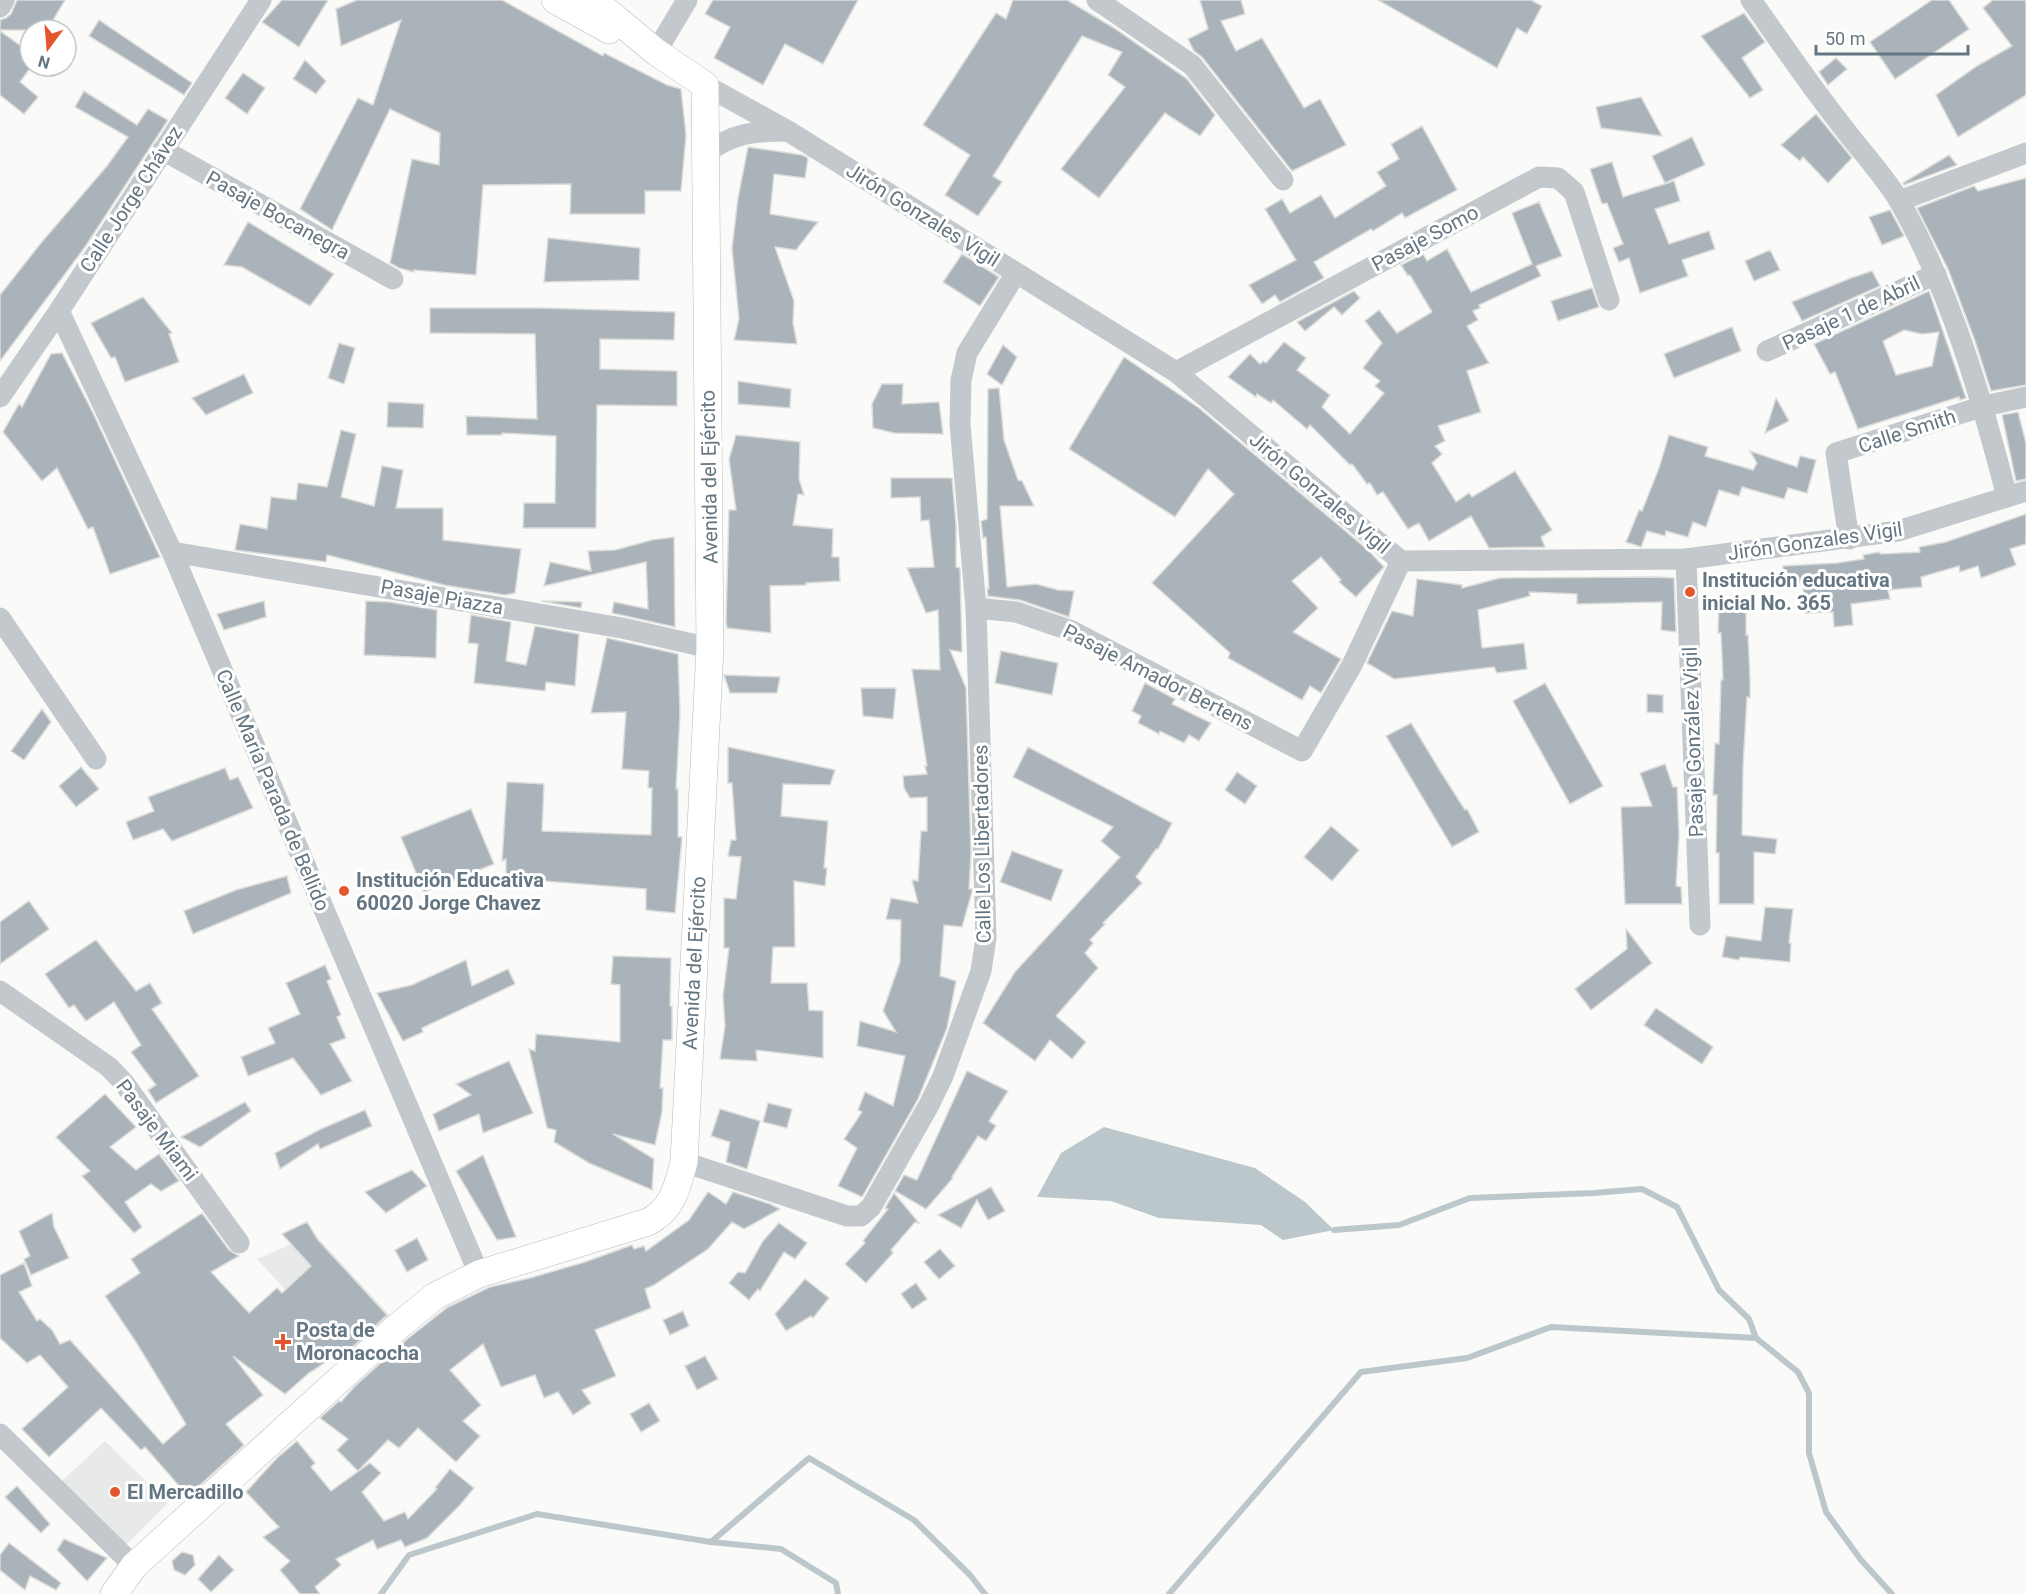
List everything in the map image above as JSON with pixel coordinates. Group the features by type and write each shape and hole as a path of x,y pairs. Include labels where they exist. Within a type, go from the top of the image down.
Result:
{"main road":[{"path":"555,0 592,23 656,52"},
{"path":"590,0 602,7 656,52 705,85"},
{"name":"Avenida del Ejército","path":"114,1594 134,1566 396,1328 435,1296 479,1274 648,1222 659,1217 667,1209 678,1187 684,1162 710,648 705,85"}],"street":[{"path":"0,7 4,0"},
{"name":"Calle Jorge Chávez","path":"0,398 261,0"},
{"path":"656,52 687,0"},
{"path":"1097,0 1192,65 1283,180"},
{"path":"1751,0 1830,111 1899,201 1936,274 2017,494"},
{"name":"Jirón Gonzales Vigil","path":"705,85 788,131 1176,372 1401,561 1686,559 1898,531 2017,494"},
{"path":"706,154 718,143 748,133 788,131"},
{"name":"Pasaje Bocanegra","path":"163,150 393,279"},
{"path":"1899,201 2026,153"},
{"name":"Pasaje Somo","path":"1176,372 1539,177 1558,178 1574,192 1609,300"},
{"name":"Calle Los Libertadores","path":"684,1162 847,1216 861,1216 871,1208 943,1076 981,971 986,938 976,608 960,424 961,380 967,353 1016,273"},
{"name":"Pasaje 1 de Abril","path":"1767,351 1936,274"},
{"name":"Calle María Parada de Bellido","path":"59,311 172,552 479,1274"},
{"name":"Calle Smith","path":"1849,538 1836,453 1984,406 2026,397"},
{"name":"Pasaje Piazza","path":"172,552 622,628 710,648"},
{"name":"Pasaje González Vigil","path":"1686,559 1700,926"},
{"name":"Pasaje Amador Bertens","path":"976,608 1016,612 1072,631 1302,751 1352,665 1401,561"},
{"path":"0,618 96,759"},
{"name":"Pasaje Miami","path":"0,991 109,1067 124,1083 239,1243"},
{"path":"0,1434 134,1566"}],"shaded area":[{"path":"1104,1127 1255,1168 1305,1202 1334,1230 1283,1240 1261,1225 1159,1218 1111,1201 1037,1197 1061,1153"},
{"path":"314,1234 391,1317 348,1358 257,1259"},
{"name":"El Mercadillo","path":"105,1441 168,1503 125,1546 61,1482"}],"building":[{"path":"17,0 65,0 54,18 18,18 18,30 0,30 0,20 11,14"},
{"path":"282,0 328,0 299,47 262,22"},
{"path":"357,0 502,0 603,56 604,53 667,85 681,89 686,135 681,191 645,191 645,214 570,214 571,184 483,185 476,275 414,270 414,272 399,268 390,263 412,159 439,165 440,133 390,109 332,230 300,209 358,98 373,105 401,20 341,46 336,9"},
{"path":"713,0 858,0 823,64 785,44 763,85 714,58 730,27 705,14"},
{"path":"1013,0 1067,0 1114,28 1187,79 1215,115 1200,136 1165,113 1099,198 1061,169 1125,87 1108,75 1122,52 1082,36 993,176 1002,182 978,216 945,195 970,155 923,125 996,13 1006,19"},
{"path":"1200,0 1241,0 1245,14 1221,21 1236,51 1262,38 1304,108 1320,99 1346,145 1292,171 1202,57 1194,51 1188,39 1208,29"},
{"path":"1378,0 1531,0 1542,6 1527,34 1517,28 1497,68"},
{"path":"1932,0 1949,0 1969,29 1895,79 1870,42"},
{"path":"1993,0 2026,0 2026,95 1958,137 1936,95 1977,66 2012,46 1983,8"},
{"path":"1744,13 1765,42 1742,58 1763,90 1750,98 1701,36"},
{"path":"99,20 192,83 184,95 89,36"},
{"path":"0,31 18,44 18,78 23,78 20,82 38,97 24,114 0,95"},
{"path":"1836,58 1847,69 1828,85 1819,72"},
{"path":"305,60 326,81 316,94 293,79"},
{"path":"243,73 265,88 247,114 225,98"},
{"path":"84,91 137,125 148,109 168,120 85,247 0,361 0,295 107,166 128,137 75,107"},
{"path":"1641,97 1662,136 1601,128 1596,107"},
{"path":"1816,114 1852,158 1828,183 1803,157 1800,161 1781,145"},
{"path":"1422,126 1457,190 1405,218 1402,213 1314,262 1324,278 1280,302 1275,295 1262,304 1249,285 1296,260 1265,209 1282,199 1290,213 1321,195 1335,218 1386,186 1377,172 1399,159 1391,144"},
{"path":"1692,137 1705,165 1665,183 1652,156"},
{"path":"748,147 802,155 808,158 805,178 774,174 770,214 818,222 796,250 775,247 794,301 793,323 797,344 734,340 739,319 732,248 738,198"},
{"path":"1949,155 1957,165 1904,185 1903,183"},
{"path":"1612,162 1623,197 1674,181 1680,201 1655,209 1669,244 1709,231 1715,249 1682,260 1688,276 1640,293 1629,258 1619,262 1613,248 1623,244 1607,203 1602,204 1590,169"},
{"path":"2026,178 2026,385 1991,391 1948,269 1917,208 1974,186 1978,191"},
{"path":"1539,202 1562,256 1536,266 1541,276 1479,305 1480,308 1473,311 1478,320 1467,326 1489,363 1467,371 1481,412 1438,426 1445,441 1435,446 1442,454 1432,463 1456,502 1469,493 1472,497 1515,471 1552,530 1541,537 1545,547 1489,548 1471,516 1429,541 1419,523 1408,529 1383,492 1377,495 1370,483 1367,484 1352,464 1350,465 1310,425 1307,429 1273,400 1271,403 1257,394 1256,397 1228,377 1250,354 1260,364 1263,361 1266,363 1284,342 1306,358 1297,370 1330,395 1322,407 1350,434 1384,393 1375,386 1380,381 1363,368 1382,343 1365,321 1379,310 1397,333 1432,312 1410,275 1408,276 1401,265 1423,254 1427,261 1447,249 1471,292 1532,264 1512,213"},
{"path":"1890,210 1904,236 1882,245 1869,217"},
{"path":"248,222 334,274 310,306 242,267 224,265"},
{"path":"548,238 640,248 639,280 544,282"},
{"path":"1770,250 1780,270 1754,281 1745,261"},
{"path":"962,254 999,277 980,306 943,282"},
{"path":"1872,271 1880,286 1802,321 1792,302"},
{"path":"1592,288 1599,307 1558,321 1551,301"},
{"path":"1354,291 1360,298 1342,315 1334,307 1305,331 1297,322"},
{"path":"1929,291 1966,398 1960,400 1959,397 1858,429 1835,372 1830,374 1814,344","holes":["1904,330 1922,334 1939,332 1932,366 1896,375 1883,341"]},
{"path":"143,297 172,333 169,334 179,362 125,382 115,357 111,358 91,323"},
{"path":"430,308 542,308 675,312 674,340 600,339 600,369 677,371 677,406 597,405 596,528 523,528 524,503 555,503 556,436 502,433 502,435 467,435 466,416 537,419 535,334 430,333"},
{"path":"1732,327 1741,351 1674,378 1664,354"},
{"path":"339,343 355,348 344,384 328,378"},
{"path":"1003,345 1017,357 1002,385 987,374"},
{"path":"62,353 93,413 160,557 110,574 93,527 88,529 57,468 42,481 3,432 19,404 22,407 51,354"},
{"path":"1124,357 1199,408 1368,550 1384,567 1356,597 1339,582 1341,580 1321,557 1292,581 1318,608 1293,632 1341,659 1321,693 1310,686 1302,700 1228,658 1230,653 1152,583 1234,494 1208,469 1175,517 1069,449"},
{"path":"244,374 253,393 206,415 192,398"},
{"path":"738,381 791,389 790,408 738,404"},
{"path":"882,384 903,384 902,404 939,402 943,434 894,433 873,428 872,404"},
{"path":"999,388 1004,440 1018,480 1022,481 1034,506 1000,506 1007,587 1036,584 1058,590 1074,591 1069,617 1020,600 988,596 986,537 983,538 981,521 987,519 988,389"},
{"path":"1776,398 1789,421 1765,433"},
{"path":"388,402 424,404 423,428 387,427"},
{"path":"2018,412 2026,443 2026,479 2016,481 2002,415"},
{"path":"341,430 356,434 341,497 374,506 382,466 403,470 396,508 443,508 443,540 521,549 515,593 505,595 444,585 327,555 326,562 235,550 240,524 267,529 271,497 296,500 298,483 327,487"},
{"path":"736,435 800,442 799,479 804,495 798,494 793,525 833,529 832,557 839,557 840,581 770,586 771,633 727,628 729,510 736,510 729,459"},
{"path":"1669,435 1708,447 1705,456 1753,470 1757,463 1750,451 1797,467 1800,456 1816,460 1807,493 1788,488 1784,499 1742,487 1739,496 1719,490 1706,527 1693,522 1688,537 1666,531 1665,536 1647,531 1641,547 1626,542 1639,510 1642,511"},
{"path":"891,478 952,478 956,525 956,567 960,568 962,652 950,650 966,688 971,854 969,889 972,889 972,892 962,927 944,925 940,976 956,981 947,1028 918,1099 862,1197 838,1186 857,1148 844,1139 862,1112 858,1110 865,1092 893,1106 905,1056 857,1046 860,1021 896,1032 883,1011 900,962 901,920 886,919 891,898 918,903 912,880 918,881 921,831 927,831 927,797 910,798 904,788 903,776 927,774 912,669 940,670 938,610 926,613 907,568 934,567 929,520 921,521 920,497 891,498"},
{"path":"2026,514 2026,544 2010,549 2016,565 1981,578 1978,566 1960,572 1959,566 1921,577 1922,587 1888,590 1890,599 1851,604 1853,625 1834,627 1833,612 1805,613 1803,583 1783,583 1783,566 1837,563 1864,559 1863,555 1880,552 1880,554 1920,552 1919,547 1946,542"},
{"path":"674,537 675,627 612,613 614,602 648,609 646,562 544,586 550,562 591,571 588,551 615,550 652,540"},
{"path":"1500,578 1674,578 1676,632 1661,630 1662,602 1577,604 1577,594 1529,592 1530,596 1478,610 1482,648 1524,643 1527,669 1497,673 1494,667 1394,679 1367,663 1392,611 1413,616 1417,579 1462,585 1462,588"},
{"path":"264,601 266,617 224,630 217,614"},
{"path":"366,601 389,602 437,610 436,658 364,655"},
{"path":"541,601 582,602 581,608"},
{"path":"1719,602 1746,602 1750,698 1747,697 1742,835 1777,839 1775,854 1754,852 1754,904 1719,904 1719,853 1716,853 1717,795 1713,795 1715,743 1719,744 1721,680 1723,680 1721,633 1718,633"},
{"path":"471,615 511,622 506,661 526,665 535,626 579,634 575,686 546,682 545,691 474,683 478,644 468,643"},
{"path":"607,638 678,654 680,714 676,789 678,789 678,837 682,837 675,913 646,910 646,889 506,878 506,859 502,861 507,782 544,784 542,831 651,835 652,788 648,788 649,771 622,769 626,712 591,713"},
{"path":"1001,651 1058,663 1052,695 995,683"},
{"path":"724,675 780,677 777,693 730,693"},
{"path":"1145,683 1175,699 1172,704 1211,723 1199,741 1189,735 1184,743 1138,723 1141,716 1132,711"},
{"path":"1545,683 1603,786 1570,804 1513,701"},
{"path":"861,688 896,688 893,719 863,716"},
{"path":"1647,694 1663,695 1663,713 1647,712"},
{"path":"42,709 51,722 24,760 11,751"},
{"path":"1411,723 1465,810 1467,809 1479,832 1452,847 1386,736"},
{"path":"728,747 835,770 830,785 783,784 781,816 828,821 824,868 827,868 825,886 794,881 795,947 773,947 771,983 807,983 809,1010 823,1011 823,1058 756,1050 757,1061 720,1059 725,1026 723,996 729,948 724,948 724,898 736,899 741,857 728,856 731,840 736,840 732,783 728,783"},
{"path":"1028,747 1172,823 1158,849 1136,877 1142,883 1103,923 1105,924 1090,940 1093,943 1085,953 1098,968 1056,1016 1086,1042 1072,1059 1050,1040 1035,1061 983,1023 1015,972 1120,857 1101,841 1113,827 1013,777"},
{"path":"1665,764 1673,787 1677,787 1679,835 1676,886 1681,887 1682,904 1625,904 1621,807 1652,806 1640,773"},
{"path":"81,767 99,789 76,807 59,786"},
{"path":"225,768 230,780 238,777 253,808 172,841 163,829 133,840 126,822 154,811 148,797"},
{"path":"1237,772 1257,786 1245,804 1225,790"},
{"path":"471,809 494,864 424,892 401,837"},
{"path":"1331,826 1359,850 1332,881 1304,857"},
{"path":"1012,851 1063,870 1051,901 1000,882"},
{"path":"287,876 291,893 193,934 184,911 236,890"},
{"path":"29,901 49,929 0,964 0,922"},
{"path":"1765,907 1793,909 1789,943 1791,943 1790,962 1722,957 1726,936 1761,941"},
{"path":"1626,929 1652,963 1591,1010 1575,989 1627,949"},
{"path":"96,940 136,991 150,983 162,1003 152,1009 199,1076 156,1103 148,1090 156,1085 131,1052 141,1045 114,1002 86,1021 74,1005 69,1008 45,974"},
{"path":"613,956 671,958 672,1040 663,1040 660,1088 663,1088 662,1112 655,1145 613,1134 654,1159 652,1190 589,1163 554,1142 556,1130 547,1128 529,1049 535,1051 536,1034 620,1042 620,985 611,984"},
{"path":"466,960 472,986 508,969 515,984 422,1028 423,1032 403,1041 377,993 412,985"},
{"path":"325,965 331,979 327,981 341,1015 337,1017 346,1038 330,1044 352,1081 321,1095 293,1058 248,1076 241,1057 275,1043 268,1028 300,1014 286,983"},
{"path":"1656,1008 1713,1047 1702,1064 1644,1025"},
{"path":"509,1061 533,1113 483,1133 479,1114 439,1131 433,1114 471,1095 456,1084"},
{"path":"967,1071 1008,1091 989,1121 996,1126 986,1141 978,1136 953,1178 926,1209 895,1191 904,1175 917,1180"},
{"path":"105,1094 136,1127 110,1147 136,1170 159,1154 179,1181 161,1191 151,1184 125,1202 142,1227 134,1233 82,1176 90,1171 56,1137"},
{"path":"245,1102 251,1111 200,1147 181,1137"},
{"path":"768,1103 792,1109 787,1128 763,1122"},
{"path":"720,1109 760,1121 747,1169 726,1162 730,1142 711,1136"},
{"path":"365,1110 372,1126 320,1149 318,1144 280,1169 275,1153 321,1129"},
{"path":"483,1155 516,1237 497,1240 456,1171"},
{"path":"412,1170 427,1186 386,1213 365,1192"},
{"path":"991,1187 1005,1211 988,1220 977,1200 961,1228 938,1215"},
{"path":"708,1192 726,1204 733,1192 780,1209 744,1229 732,1222 708,1249 645,1289 651,1308 595,1330 616,1376 582,1390 591,1403 573,1415 558,1392 544,1398 535,1375 501,1387 483,1344 450,1370 481,1405 463,1421 480,1436 456,1462 418,1428 399,1448 388,1440 358,1471 337,1450 348,1439 320,1418 339,1401 341,1402 354,1387 406,1340 448,1307 490,1287 585,1262 632,1245 634,1249 644,1246 646,1251 689,1220"},
{"path":"894,1193 919,1223 915,1222 891,1250 893,1253 866,1283 845,1264 865,1243 863,1241 888,1209 885,1208"},
{"path":"52,1213 54,1227 69,1258 31,1275 24,1259 30,1256 19,1231"},
{"path":"202,1213 229,1250 239,1256 211,1272 249,1313 277,1288 282,1293 311,1266 282,1234 307,1222 318,1240 387,1315 346,1353 344,1350 309,1373 285,1394 233,1356 263,1395 226,1424 244,1445 188,1496 145,1447 141,1450 101,1408 49,1457 22,1429 68,1387 40,1355 27,1363 0,1338 0,1275 24,1263 32,1286 19,1292 37,1321 40,1319 52,1330 60,1344 70,1340 163,1444 186,1424 105,1296 140,1273 131,1259"},
{"path":"779,1223 807,1243 795,1259 784,1252 760,1291 758,1289 749,1300 729,1283 738,1272 745,1273 763,1241"},
{"path":"417,1238 428,1260 407,1272 395,1250"},
{"path":"940,1249 955,1266 939,1279 924,1262"},
{"path":"805,1279 829,1298 813,1318 811,1316 786,1331 775,1314"},
{"path":"916,1283 927,1299 912,1309 901,1294"},
{"path":"683,1311 689,1326 670,1335 663,1320"},
{"path":"705,1356 718,1379 697,1390 685,1366"},
{"path":"649,1403 660,1421 641,1432 630,1414"},
{"path":"297,1441 315,1463 311,1467 331,1491 370,1463 381,1473 362,1492 384,1521 405,1512 408,1519 437,1489 435,1488 450,1469 474,1488 427,1538 405,1547 401,1540 377,1549 373,1540 336,1559 341,1565 315,1587 320,1594 300,1594 280,1570 290,1561 263,1537 279,1527 246,1492 277,1458"},
{"path":"17,1486 50,1524 41,1533 5,1497"},
{"path":"64,1539 107,1558 87,1581 57,1550"},
{"path":"9,1543 61,1583 56,1590 30,1576 25,1590 0,1570 0,1555"},
{"path":"182,1552 193,1555 195,1565 185,1575 174,1570 172,1561"},
{"path":"219,1555 234,1570 211,1592 198,1579"}],"waterway":[{"path":"1334,1230 1399,1225 1470,1198 1642,1189 1677,1207 1719,1290 1749,1319 1756,1338"},
{"path":"1169,1594 1361,1372 1467,1358 1551,1327 1756,1338 1798,1372 1809,1393 1809,1453 1826,1512 1861,1560 1892,1594"},
{"path":"381,1594 409,1555 537,1514 711,1542 809,1458 914,1520 970,1575 985,1594"},
{"path":"711,1542 781,1549 836,1583 838,1594"}],"place":[{"name":"Institución educativa inicial No. 365","path":"1690,592"},
{"name":"Institución Educativa 60020 Jorge Chavez","path":"344,891"},
{"name":"Posta de Moronacocha","path":"283,1342"},
{"name":"El Mercadillo","path":"115,1492"}]}
